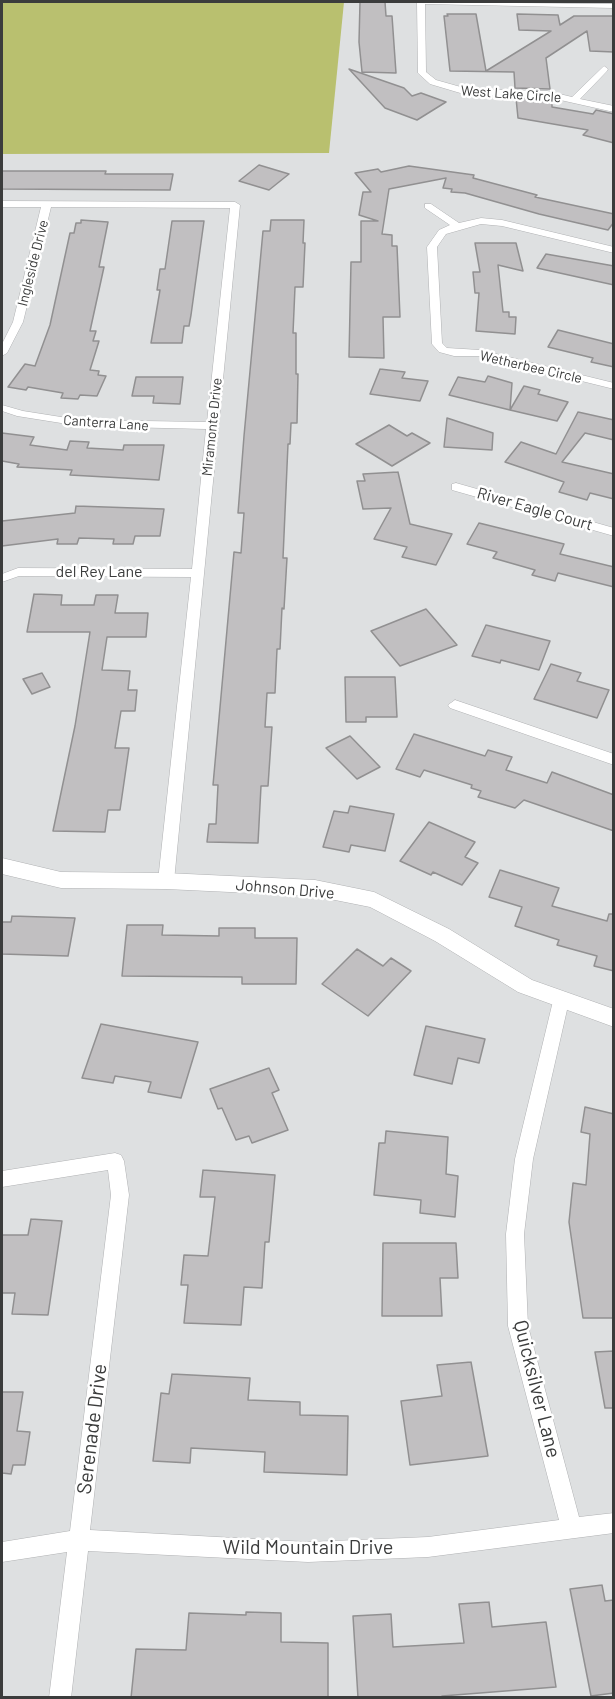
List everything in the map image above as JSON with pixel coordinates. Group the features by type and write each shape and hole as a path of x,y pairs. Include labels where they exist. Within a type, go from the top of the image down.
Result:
{"street":[{"name":"West Lake Circle","path":"614,6 421,2 422,73 433,82 467,92 539,94 575,99 614,110"},
{"path":"575,99 604,69"},
{"name":"Miramonte Drive","path":"2,204 235,205 166,881"},
{"name":"Ingleside Drive","path":"2,353 18,322 47,204"},
{"path":"428,206 457,226"},
{"name":"Wetherbee Circle","path":"614,250 502,223 481,221 442,232 432,247 437,344 443,350 454,353 480,353 614,386"},
{"name":"Canterra Lane","path":"2,408 21,414 80,423 212,426"},
{"name":"River Eagle Court","path":"456,487 614,532"},
{"name":"del Rey Lane","path":"2,578 18,572 197,573"},
{"path":"455,705 614,760"},
{"name":"Johnson Drive","path":"2,866 61,880 166,881 315,888 374,900 442,935 525,986 561,1001 614,1018"},
{"name":"Quicksilver Lane","path":"561,1001 524,1160 515,1234 518,1326 572,1528"},
{"name":"Serenade Drive","path":"2,1179 115,1161 120,1195 60,1698"},
{"name":"Wild Mountain Drive","path":"2,1552 79,1540 308,1551 429,1547 614,1523"}],"green space":[{"path":"2,2 344,2 329,153 2,154"}],"building":[{"path":"360,2 385,2 386,16 392,16 396,73 362,72 359,42"},
{"path":"447,14 476,14 486,71 551,31 519,30 517,14 558,15 560,25 574,16 614,16 614,52 590,51 587,31 546,58 550,89 515,88 514,72 450,71 444,16 448,16"},
{"path":"349,69 404,88 412,96 421,93 446,102 417,120 385,108"},
{"path":"516,98 547,99 552,100 552,107 593,114 596,110 614,114 614,143 583,135 588,130 518,118"},
{"path":"259,165 289,174 269,190 239,181"},
{"path":"409,166 474,175 473,178 537,195 535,197 614,214 614,222 608,230 465,193 451,192 452,189 443,188 446,178 389,189 382,234 392,235 392,246 397,246 400,317 383,317 384,358 349,357 351,262 361,262 361,221 378,221 359,215 363,192 371,192 355,173 378,169 381,172"},
{"path":"2,171 106,171 105,174 173,174 170,190 2,189"},
{"path":"81,220 108,222 99,267 104,267 90,331 96,331 93,341 99,341 90,370 99,371 98,375 106,376 97,396 80,395 78,399 61,398 63,393 28,387 26,390 8,387 25,364 35,366 50,325 70,233 74,233 76,223 81,223"},
{"path":"271,220 304,220 303,243 305,243 303,287 295,287 293,333 296,333 296,374 298,374 297,423 291,423 290,444 288,444 283,558 287,558 284,609 282,608 280,649 277,649 275,693 267,693 265,727 272,727 268,786 261,786 258,843 207,842 209,824 216,824 218,785 213,785 234,552 241,553 244,513 238,513 244,436 263,231 270,231"},
{"path":"172,221 204,221 191,315 189,326 184,326 182,343 151,343 160,290 157,290 160,269 165,269"},
{"path":"475,243 516,243 523,271 498,265 503,312 509,312 509,317 516,317 515,334 476,331 479,293 475,293 473,272 480,272"},
{"path":"546,254 614,266 614,285 537,268"},
{"path":"558,330 614,344 614,367 591,362 593,358 548,347"},
{"path":"380,369 405,372 402,378 428,381 420,401 370,394"},
{"path":"488,376 512,383 510,410 449,395 458,377 485,382"},
{"path":"136,377 183,377 180,404 153,403 154,396 132,396"},
{"path":"524,386 540,390 538,394 568,402 557,421 510,410"},
{"path":"578,412 614,420 614,440 585,433 562,462 614,474 614,499 590,493 587,500 559,492 564,482 505,462 521,442 556,454"},
{"path":"447,418 493,433 492,450 444,447"},
{"path":"389,425 407,436 412,433 430,443 392,466 356,444"},
{"path":"2,433 34,437 30,445 67,450 70,441 89,442 87,448 123,450 124,445 164,445 159,480 70,475 72,470 17,467 19,464 2,461"},
{"path":"398,472 410,524 452,534 436,565 402,557 407,547 374,539 391,508 363,509 357,481 365,481 363,474"},
{"path":"76,506 164,509 160,536 135,536 133,544 113,544 114,539 79,538 77,544 57,544 58,539 2,546 2,521 75,513"},
{"path":"479,523 564,544 560,554 614,567 614,587 558,573 555,581 532,575 535,570 493,558 497,552 467,544"},
{"path":"34,594 62,595 61,605 94,605 96,595 118,595 115,613 148,613 146,637 107,637 102,670 130,671 128,690 137,690 135,711 121,711 115,748 129,748 120,810 108,810 105,832 53,831 75,726 90,632 27,632"},
{"path":"426,609 457,645 400,666 371,631"},
{"path":"486,625 550,641 539,670 501,660 500,663 472,656"},
{"path":"551,664 581,673 577,681 609,690 597,718 534,699"},
{"path":"42,673 50,687 32,694 23,679"},
{"path":"345,677 395,677 397,717 366,717 366,722 346,722"},
{"path":"414,734 485,756 488,750 512,757 506,770 547,783 552,772 614,795 614,831 524,800 515,808 478,797 481,791 471,788 472,785 424,770 420,777 396,769"},
{"path":"350,736 380,767 357,779 326,748"},
{"path":"350,806 394,814 385,851 351,845 349,852 323,847 334,811 348,813"},
{"path":"429,822 475,842 465,857 478,863 462,885 433,872 431,875 400,861"},
{"path":"500,870 559,888 552,906 607,921 609,914 614,914 614,971 594,966 597,956 557,945 559,940 515,926 522,907 489,897"},
{"path":"12,916 75,918 68,956 2,954 2,922 11,922"},
{"path":"127,925 163,925 162,935 219,936 219,928 255,928 255,938 297,938 296,984 242,984 242,977 122,976"},
{"path":"357,949 383,966 391,958 411,971 368,1016 322,984"},
{"path":"101,1024 198,1042 181,1098 148,1092 151,1082 115,1076 113,1083 82,1078"},
{"path":"426,1026 485,1039 479,1063 458,1058 452,1084 414,1075"},
{"path":"269,1068 279,1090 272,1093 288,1130 252,1143 249,1136 236,1140 222,1108 218,1109 210,1089"},
{"path":"585,1107 614,1114 614,1318 583,1318 569,1222 573,1183 586,1185 590,1134 581,1132"},
{"path":"386,1131 448,1137 446,1174 458,1176 455,1217 420,1213 421,1200 374,1195 379,1143 385,1143"},
{"path":"203,1170 275,1175 269,1242 265,1242 262,1288 244,1287 241,1325 184,1323 188,1285 181,1285 184,1255 208,1256 215,1197 200,1197"},
{"path":"31,1219 62,1221 48,1315 12,1314 15,1293 2,1293 2,1235 28,1235"},
{"path":"383,1243 456,1243 458,1278 440,1278 442,1316 382,1316"},
{"path":"614,1351 614,1408 605,1408 595,1352"},
{"path":"471,1362 488,1456 410,1465 401,1401 442,1396 437,1365"},
{"path":"172,1374 250,1378 248,1400 300,1402 300,1415 348,1416 347,1475 264,1472 265,1452 191,1448 190,1463 153,1461 161,1393 169,1394"},
{"path":"2,1392 23,1392 17,1431 30,1432 25,1465 13,1465 11,1474 2,1473"},
{"path":"602,1585 605,1601 614,1600 614,1693 591,1696 570,1589"},
{"path":"489,1602 492,1627 546,1622 556,1687 442,1696 443,1698 358,1698 353,1616 391,1614 393,1647 464,1643 459,1604"},
{"path":"246,1612 281,1613 281,1642 328,1643 328,1698 131,1698 136,1649 186,1650 189,1613 246,1615"}]}
